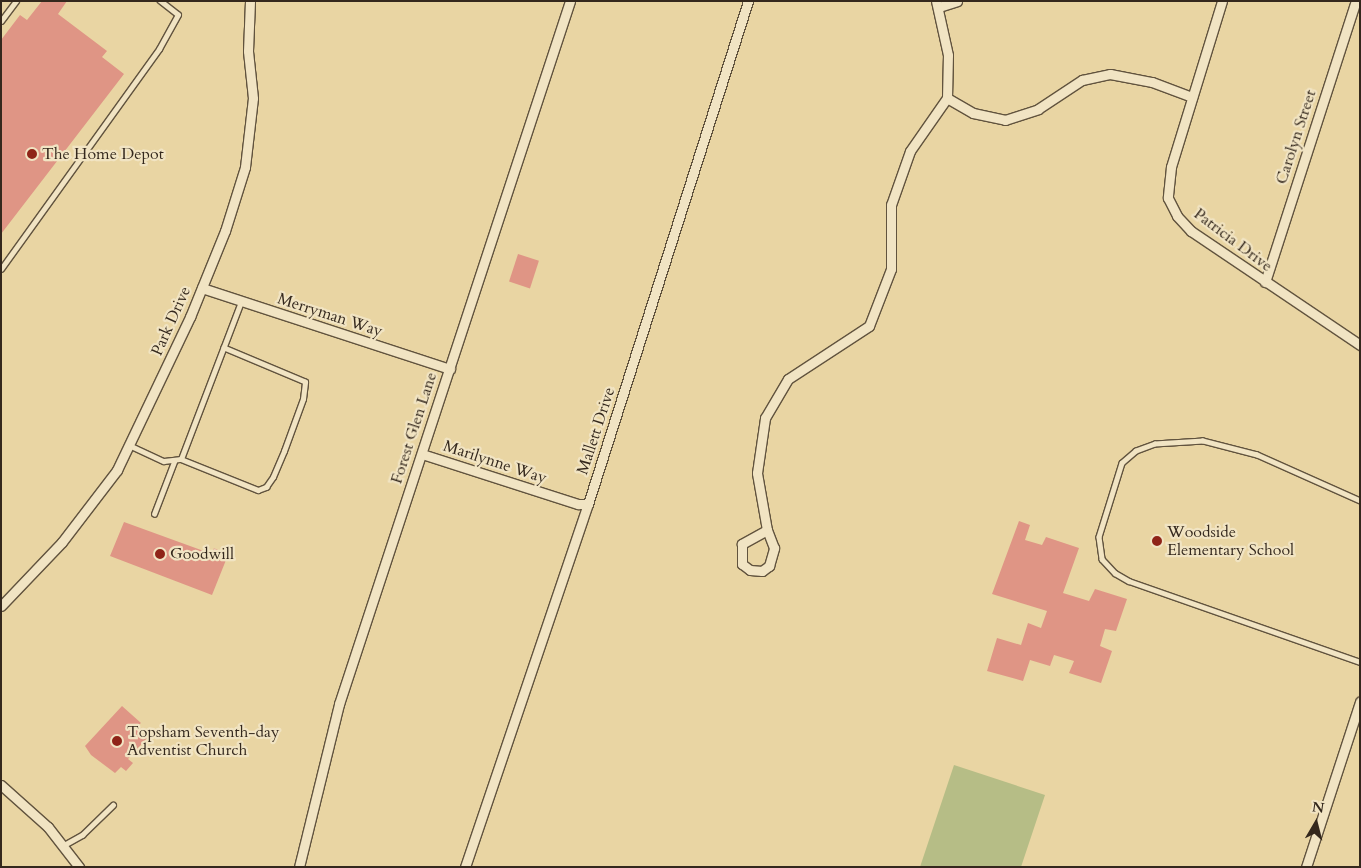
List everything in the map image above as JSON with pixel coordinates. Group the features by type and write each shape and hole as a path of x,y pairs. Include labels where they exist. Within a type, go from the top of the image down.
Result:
{"street":[{"name":"Park Drive","path":"1,606 62,542 117,470 202,288 225,231 248,150 253,98 248,51 250,1"},
{"name":"Forest Glen Lane","path":"299,867 339,704 570,1"},
{"name":"Mallett Drive","path":"465,867 588,504 748,1"},
{"path":"767,530 742,544 742,564 750,570 762,571 769,566 774,548 767,530 757,473 765,418 788,379 869,326 890,268 891,205 910,151 947,98 948,55 938,4 957,1"},
{"name":"Patricia Drive","path":"1222,1 1167,182 1168,198 1177,216 1191,230 1360,345"},
{"name":"Carolyn Street","path":"1265,282 1356,1"},
{"path":"947,98 973,113 1005,120 1038,109 1082,80 1110,74 1152,82 1192,97"},
{"name":"Merryman Way","path":"202,288 450,369"},
{"name":"Marilynne Way","path":"422,454 578,504 588,504"},
{"path":"1306,867 1360,702"},
{"path":"1,785 21,800 64,846 79,867"}],"lane":[{"path":"1,21 16,1"},
{"path":"1,269 159,49 178,15 160,1"},
{"path":"154,514 174,462 180,458 241,302"},
{"path":"180,458 258,490 266,487 273,477 284,451 304,394 304,382 224,348"},
{"path":"1360,501 1257,455 1203,441 1163,443 1136,452 1122,463 1099,537 1102,559 1115,573 1129,581 1360,662"},
{"path":"129,445 164,461 174,462"},
{"path":"64,846 82,834 113,805"}],"green space":[{"path":"954,765 1045,795 1021,867 920,867"}],"building":[{"name":"The Home Depot","path":"42,1 67,1 58,14 107,51 102,57 124,74 1,234 1,40 20,15 27,20"},
{"path":"518,254 539,261 530,288 509,282"},
{"path":"1019,521 1030,525 1025,540 1042,545 1046,537 1079,548 1063,593 1089,601 1095,589 1127,599 1116,631 1105,629 1100,646 1112,651 1101,683 1069,673 1074,661 1054,655 1050,666 1030,660 1023,681 987,671 997,638 1021,645 1028,623 1041,628 1047,611 992,594"},
{"path":"124,522 212,554 214,548 228,555 212,595 110,556"},
{"name":"Topsham Seventh-day Adventist Church","path":"122,706 141,723 137,726 149,736 128,759 133,763 126,771 121,767 115,773 91,755 85,746"}],"place":[{"name":"The Home Depot","path":"32,154"},
{"name":"Woodside Elementary School","path":"1157,541"},
{"name":"Goodwill","path":"160,554"},
{"name":"Topsham Seventh-day Adventist Church","path":"117,741"}]}
